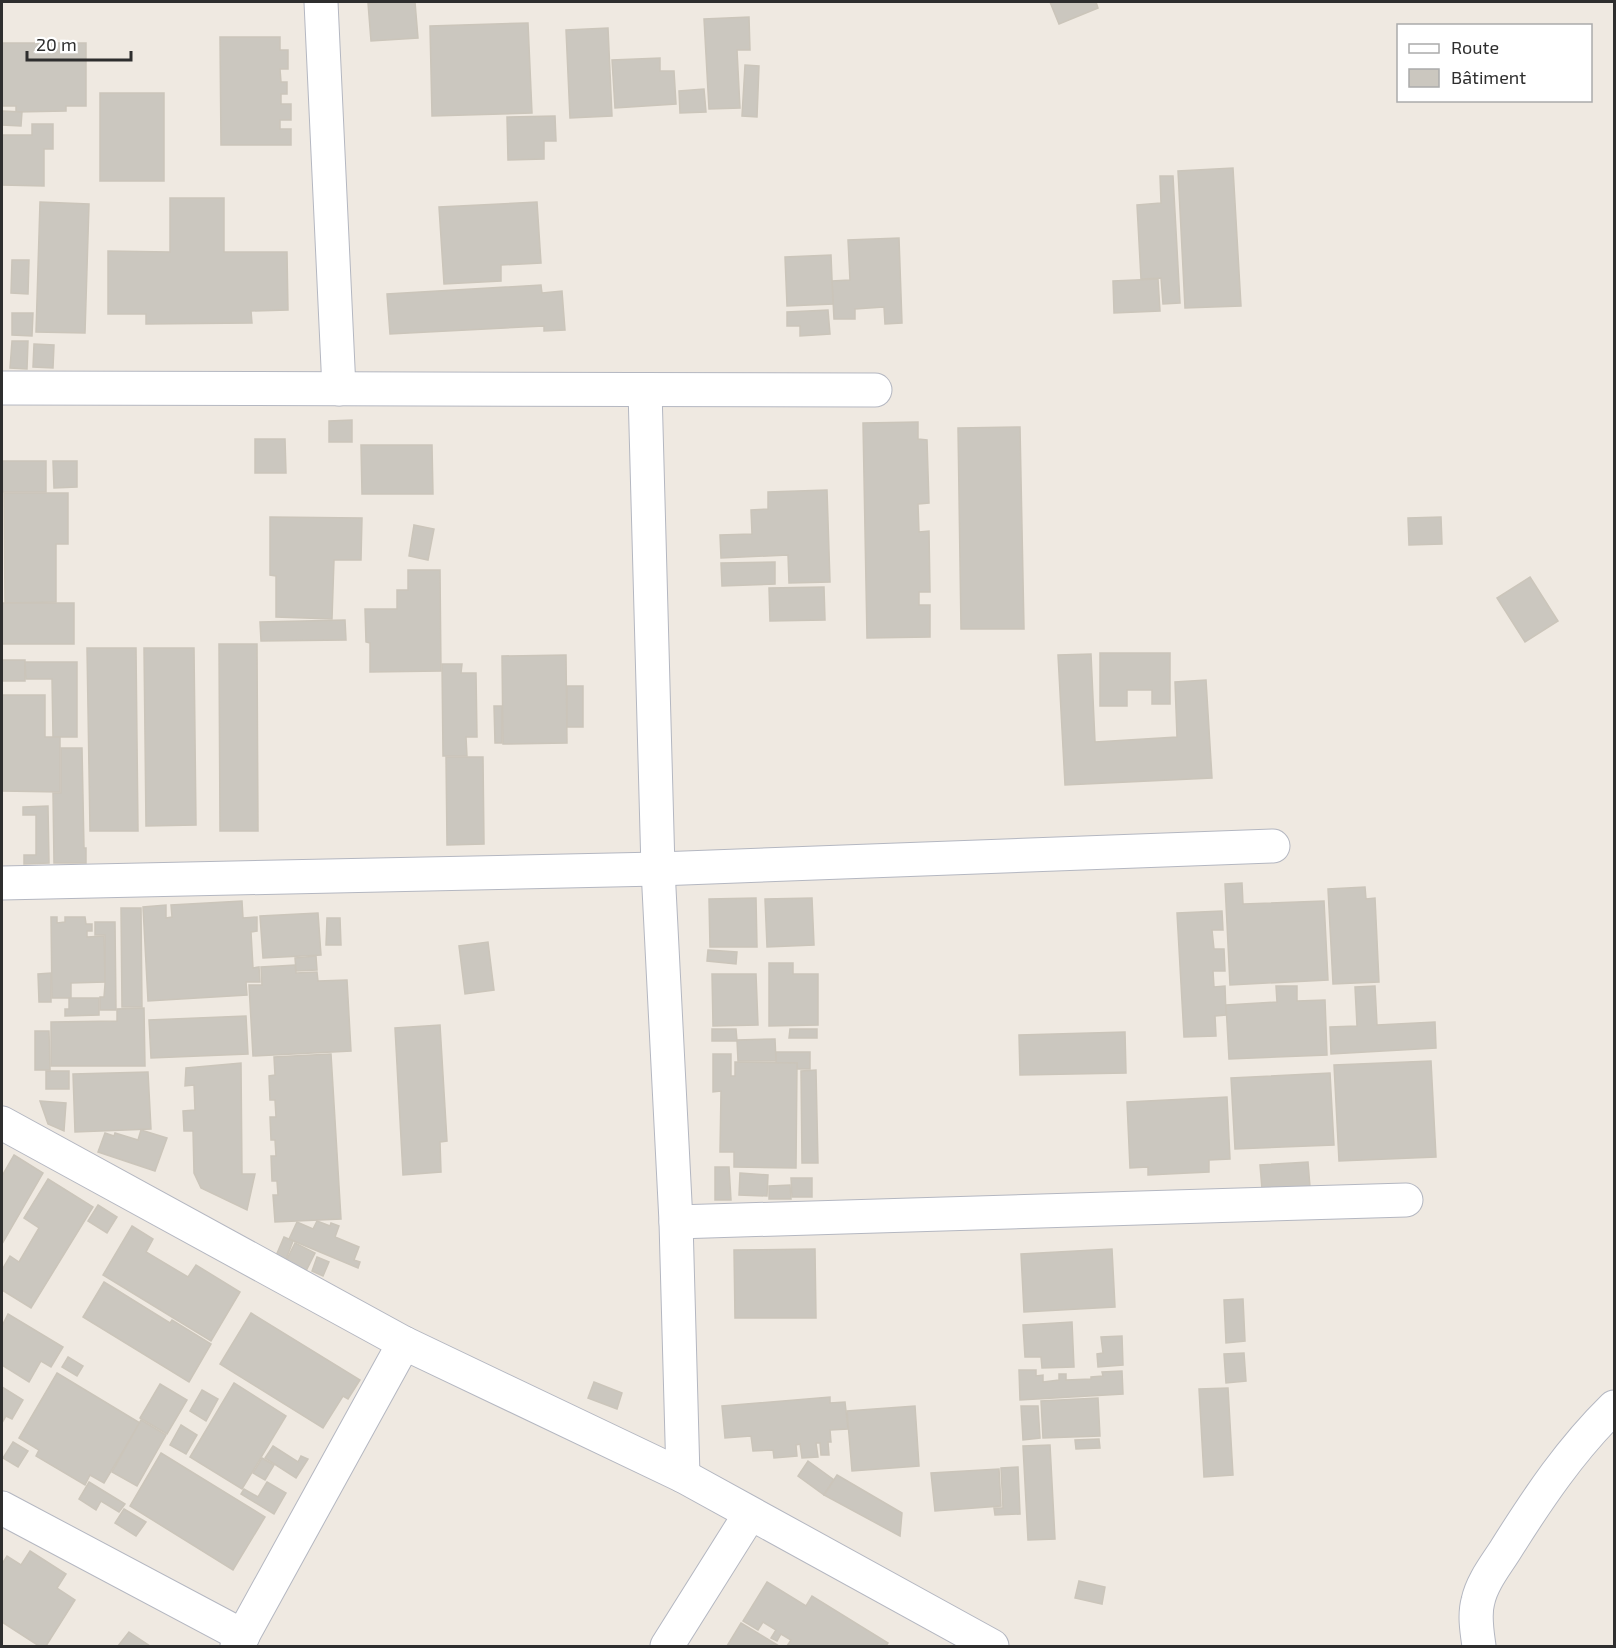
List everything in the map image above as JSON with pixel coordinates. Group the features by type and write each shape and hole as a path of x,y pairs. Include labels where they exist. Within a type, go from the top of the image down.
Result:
{"street":[{"path":"321,2 339,389"},
{"path":"2,388 875,390"},
{"path":"645,390 658,869 676,1222 683,1476"},
{"path":"2,883 658,869 1273,846"},
{"path":"2,1123 404,1343 683,1476 992,1647"},
{"path":"676,1222 1406,1200"},
{"path":"2,1508 240,1641 404,1343"},
{"path":"1479,1647 1476,1624 1477,1601 1487,1580 1543,1490 1593,1428 1614,1407"},
{"path":"667,1647 750,1514"}],"building":[{"path":"415,2 418,38 371,41 368,3"},
{"path":"1050,2 1096,2 1098,8 1059,24"},
{"path":"749,17 750,50 737,50 740,108 709,109 704,19"},
{"path":"528,23 532,113 432,116 430,26"},
{"path":"608,28 612,116 570,118 566,30"},
{"path":"220,37 280,37 280,50 288,50 288,69 280,69 281,82 287,82 287,94 281,94 281,104 291,104 291,120 280,120 280,129 291,129 291,145 221,145"},
{"path":"2,43 86,43 86,106 66,106 66,111 16,112 16,106 2,106"},
{"path":"660,58 660,71 674,71 676,104 615,108 612,60"},
{"path":"745,65 759,66 757,117 742,116"},
{"path":"704,89 706,112 680,113 679,91"},
{"path":"100,93 164,93 164,181 100,181"},
{"path":"2,111 22,112 21,126 2,125"},
{"path":"555,116 556,141 544,141 544,159 508,160 507,117"},
{"path":"32,124 53,124 53,149 44,149 44,186 2,185 2,135 32,135"},
{"path":"1233,168 1241,306 1185,308 1178,171"},
{"path":"1160,176 1173,176 1180,303 1163,304 1161,278 1141,279 1137,205 1161,203"},
{"path":"170,198 224,198 224,252 287,252 288,310 251,311 252,323 146,324 146,314 108,314 108,251 170,252"},
{"path":"40,202 89,204 85,333 36,332"},
{"path":"537,202 541,263 501,265 501,281 444,284 439,207"},
{"path":"899,238 902,323 885,324 884,307 855,309 855,319 834,319 832,281 850,280 848,240"},
{"path":"831,255 833,304 787,306 785,257"},
{"path":"12,260 29,260 28,294 11,293"},
{"path":"1158,279 1160,311 1114,313 1113,281"},
{"path":"541,285 542,293 562,291 565,330 544,331 544,326 390,334 387,294"},
{"path":"828,310 830,334 800,336 800,326 787,326 787,312"},
{"path":"12,313 33,313 32,336 12,335"},
{"path":"12,341 28,341 27,369 10,368"},
{"path":"34,344 54,345 53,368 33,367"},
{"path":"352,420 352,442 329,442 329,421"},
{"path":"918,422 918,439 927,440 929,503 918,504 919,532 929,531 930,592 919,592 919,605 930,605 930,637 867,638 863,423"},
{"path":"1020,427 1024,629 961,629 958,428"},
{"path":"255,439 285,439 286,473 255,473"},
{"path":"361,445 432,445 433,494 362,494"},
{"path":"2,461 46,461 46,492 2,492"},
{"path":"53,461 77,461 77,487 54,488"},
{"path":"827,490 830,582 789,583 788,555 721,558 720,535 752,534 751,510 768,509 768,492"},
{"path":"4,493 68,493 68,544 56,544 56,602 5,603"},
{"path":"270,517 362,518 361,560 334,560 332,619 276,617 276,576 270,575"},
{"path":"1441,517 1442,544 1409,545 1408,518"},
{"path":"414,525 434,529 428,560 409,556"},
{"path":"775,562 775,584 722,586 721,563"},
{"path":"408,570 440,570 441,671 370,672 370,643 366,642 365,609 397,609 397,590 408,590"},
{"path":"1530,577 1558,621 1525,642 1497,598"},
{"path":"824,587 825,620 770,621 769,588"},
{"path":"2,603 74,603 74,644 2,644"},
{"path":"345,620 346,640 261,641 260,622"},
{"path":"219,644 257,644 258,831 220,831"},
{"path":"87,648 136,648 138,831 90,831"},
{"path":"144,648 194,648 196,825 146,826"},
{"path":"1100,653 1170,653 1170,704 1152,704 1152,690 1127,690 1127,706 1100,706"},
{"path":"1091,654 1095,742 1177,737 1175,682 1206,680 1212,778 1065,785 1058,655"},
{"path":"566,655 567,743 503,744 502,656"},
{"path":"2,660 25,660 25,681 2,681"},
{"path":"25,662 77,662 77,737 53,737 52,679 26,679"},
{"path":"442,664 462,664 461,673 476,673 477,737 466,737 467,756 443,756"},
{"path":"567,686 583,686 583,727 567,727"},
{"path":"2,695 45,695 45,737 60,737 60,792 2,791"},
{"path":"494,706 502,706 502,743 495,743"},
{"path":"61,748 82,748 86,863 54,863 53,793 61,793"},
{"path":"446,757 483,757 484,844 447,845"},
{"path":"48,806 49,863 24,864 24,855 36,855 36,815 23,815 23,807"},
{"path":"1242,883 1243,904 1324,901 1328,980 1230,985 1225,884"},
{"path":"1365,887 1366,899 1375,898 1379,982 1333,984 1328,889"},
{"path":"756,898 757,947 710,947 709,899"},
{"path":"812,898 814,945 767,947 765,899"},
{"path":"242,901 243,918 257,917 257,931 251,932 253,968 259,967 260,982 246,982 247,995 148,1001 143,907 166,905 166,918 172,917 171,905"},
{"path":"121,908 141,908 142,1007 122,1007"},
{"path":"1222,911 1223,930 1212,930 1214,949 1224,949 1225,971 1213,971 1214,987 1225,986 1226,1015 1215,1016 1216,1036 1184,1037 1177,913"},
{"path":"318,913 321,955 263,958 260,916"},
{"path":"51,917 57,917 57,923 65,922 65,917 85,917 86,924 92,924 92,931 87,931 87,937 104,936 105,982 71,983 71,998 52,998"},
{"path":"327,918 340,918 341,945 326,945"},
{"path":"95,922 115,922 116,1010 100,1010 100,997 104,997 105,984 105,935 95,935"},
{"path":"488,942 494,990 465,994 459,946"},
{"path":"708,950 737,952 736,964 707,961"},
{"path":"316,956 317,970 296,971 295,958"},
{"path":"769,963 793,963 793,974 818,974 818,1025 769,1026"},
{"path":"295,965 296,973 317,972 318,981 347,980 351,1051 253,1056 249,985 262,985 261,967"},
{"path":"51,973 51,1002 39,1002 38,974"},
{"path":"712,974 756,974 758,1025 713,1026"},
{"path":"1276,986 1297,986 1297,1001 1325,1000 1327,1055 1229,1059 1226,1005 1277,1002"},
{"path":"1375,986 1377,1025 1435,1022 1436,1048 1331,1054 1330,1027 1357,1026 1355,987"},
{"path":"69,998 99,998 99,1015 65,1016 65,1009 69,1009"},
{"path":"144,1008 145,1066 51,1066 51,1022 117,1021 117,1009"},
{"path":"246,1016 248,1054 151,1058 149,1020"},
{"path":"440,1025 447,1141 440,1142 441,1172 403,1175 395,1028"},
{"path":"712,1029 736,1029 737,1041 712,1041"},
{"path":"790,1029 817,1029 817,1038 789,1038"},
{"path":"35,1031 49,1031 50,1070 35,1070"},
{"path":"1125,1032 1126,1073 1020,1075 1019,1035"},
{"path":"775,1039 776,1061 738,1061 737,1040"},
{"path":"776,1052 810,1052 810,1069 797,1069 797,1063 776,1063"},
{"path":"331,1054 341,1219 275,1222 273,1195 278,1195 277,1181 272,1181 271,1156 276,1156 275,1140 271,1140 270,1117 276,1117 275,1100 270,1100 269,1076 275,1075 274,1057"},
{"path":"713,1054 731,1054 731,1076 735,1076 735,1062 797,1063 796,1168 734,1167 734,1152 720,1152 721,1091 713,1092"},
{"path":"1431,1061 1436,1157 1339,1161 1334,1065"},
{"path":"241,1063 242,1174 255,1174 247,1210 201,1188 194,1173 193,1131 184,1131 183,1111 195,1110 194,1085 185,1086 186,1068"},
{"path":"816,1070 818,1163 802,1163 801,1071"},
{"path":"46,1071 69,1071 69,1089 46,1089"},
{"path":"148,1072 151,1129 75,1132 73,1074"},
{"path":"1330,1073 1334,1145 1235,1149 1231,1078"},
{"path":"1227,1097 1230,1159 1209,1160 1209,1172 1148,1175 1148,1167 1130,1168 1127,1102"},
{"path":"40,1101 66,1103 64,1131 48,1124"},
{"path":"141,1130 167,1138 155,1171 98,1152 105,1133 114,1136 115,1133 138,1140"},
{"path":"14,1155 43,1173 2,1244 2,1176"},
{"path":"1308,1162 1310,1187 1262,1189 1260,1165"},
{"path":"715,1167 729,1167 731,1200 715,1200"},
{"path":"740,1173 768,1175 767,1196 739,1195"},
{"path":"791,1178 812,1178 812,1197 792,1197"},
{"path":"48,1179 93,1207 31,1308 2,1290 2,1270 10,1256 19,1262 39,1228 24,1218"},
{"path":"790,1185 791,1199 769,1199 769,1186"},
{"path":"98,1205 117,1217 107,1233 88,1221"},
{"path":"317,1221 330,1226 331,1223 339,1226 335,1237 359,1247 354,1260 360,1262 358,1268 289,1239 297,1222 313,1229"},
{"path":"132,1226 153,1239 146,1252 188,1277 196,1265 240,1292 211,1341 103,1275"},
{"path":"284,1237 293,1241 285,1262 275,1258"},
{"path":"295,1243 315,1253 306,1271 286,1261"},
{"path":"815,1249 816,1318 735,1318 734,1250"},
{"path":"1112,1249 1115,1307 1024,1312 1021,1254"},
{"path":"317,1257 329,1262 323,1276 312,1271"},
{"path":"104,1282 170,1323 172,1320 211,1344 189,1382 83,1317"},
{"path":"1243,1299 1245,1341 1226,1343 1224,1300"},
{"path":"251,1313 360,1380 348,1399 343,1396 323,1428 220,1364"},
{"path":"8,1314 63,1347 51,1367 41,1361 29,1382 2,1365 2,1326"},
{"path":"1072,1322 1074,1367 1042,1368 1041,1357 1025,1357 1023,1325"},
{"path":"1122,1336 1123,1365 1098,1367 1097,1354 1103,1353 1101,1337"},
{"path":"1244,1353 1246,1381 1226,1383 1224,1354"},
{"path":"68,1357 83,1366 77,1376 62,1367"},
{"path":"1019,1370 1036,1370 1036,1376 1043,1375 1043,1382 1059,1380 1059,1374 1066,1374 1066,1380 1091,1379 1091,1377 1103,1376 1102,1372 1122,1371 1123,1394 1020,1400"},
{"path":"57,1373 140,1423 104,1483 90,1475 85,1485 36,1456 39,1450 19,1438"},
{"path":"594,1382 622,1393 617,1409 588,1398"},
{"path":"234,1383 286,1416 242,1489 190,1457"},
{"path":"160,1384 187,1400 167,1434 140,1418"},
{"path":"2,1387 23,1400 12,1419 6,1416 2,1423"},
{"path":"1228,1388 1233,1475 1204,1477 1199,1389"},
{"path":"202,1390 218,1399 206,1421 190,1411"},
{"path":"830,1397 830,1403 845,1402 848,1429 830,1430 829,1455 821,1455 820,1443 816,1443 818,1457 802,1458 800,1444 796,1445 797,1456 774,1458 773,1450 753,1451 751,1436 725,1438 722,1406"},
{"path":"1098,1398 1100,1436 1043,1438 1041,1401"},
{"path":"915,1406 919,1466 852,1471 847,1411"},
{"path":"1021,1406 1038,1406 1040,1438 1023,1440"},
{"path":"141,1420 166,1435 137,1486 112,1472"},
{"path":"181,1425 197,1435 186,1454 170,1445"},
{"path":"1099,1439 1100,1448 1076,1449 1075,1440"},
{"path":"13,1442 28,1451 18,1467 3,1458"},
{"path":"1050,1445 1055,1539 1028,1540 1023,1446"},
{"path":"273,1446 298,1462 301,1456 308,1459 296,1478 265,1458"},
{"path":"161,1453 265,1517 233,1570 130,1506"},
{"path":"262,1458 274,1465 265,1480 253,1473"},
{"path":"808,1461 834,1480 824,1495 798,1476"},
{"path":"1018,1467 1020,1514 995,1515 994,1508 1003,1508 1001,1468"},
{"path":"999,1469 1001,1506 935,1511 931,1473"},
{"path":"837,1475 902,1513 900,1536 824,1495"},
{"path":"89,1482 125,1504 119,1512 101,1501 96,1510 79,1499"},
{"path":"267,1482 286,1493 274,1514 241,1494 244,1489 258,1497"},
{"path":"124,1509 146,1522 136,1536 115,1523"},
{"path":"30,1551 66,1574 57,1588 75,1600 46,1646 39,1646 2,1622 2,1564 7,1556 21,1565"},
{"path":"1079,1581 1105,1587 1102,1604 1075,1598"},
{"path":"767,1582 806,1606 812,1596 888,1643 886,1646 787,1646 791,1640 781,1634 777,1641 771,1638 776,1630 763,1622 758,1630 743,1621"},
{"path":"741,1623 779,1646 727,1646"},
{"path":"129,1632 150,1646 118,1646"}]}
